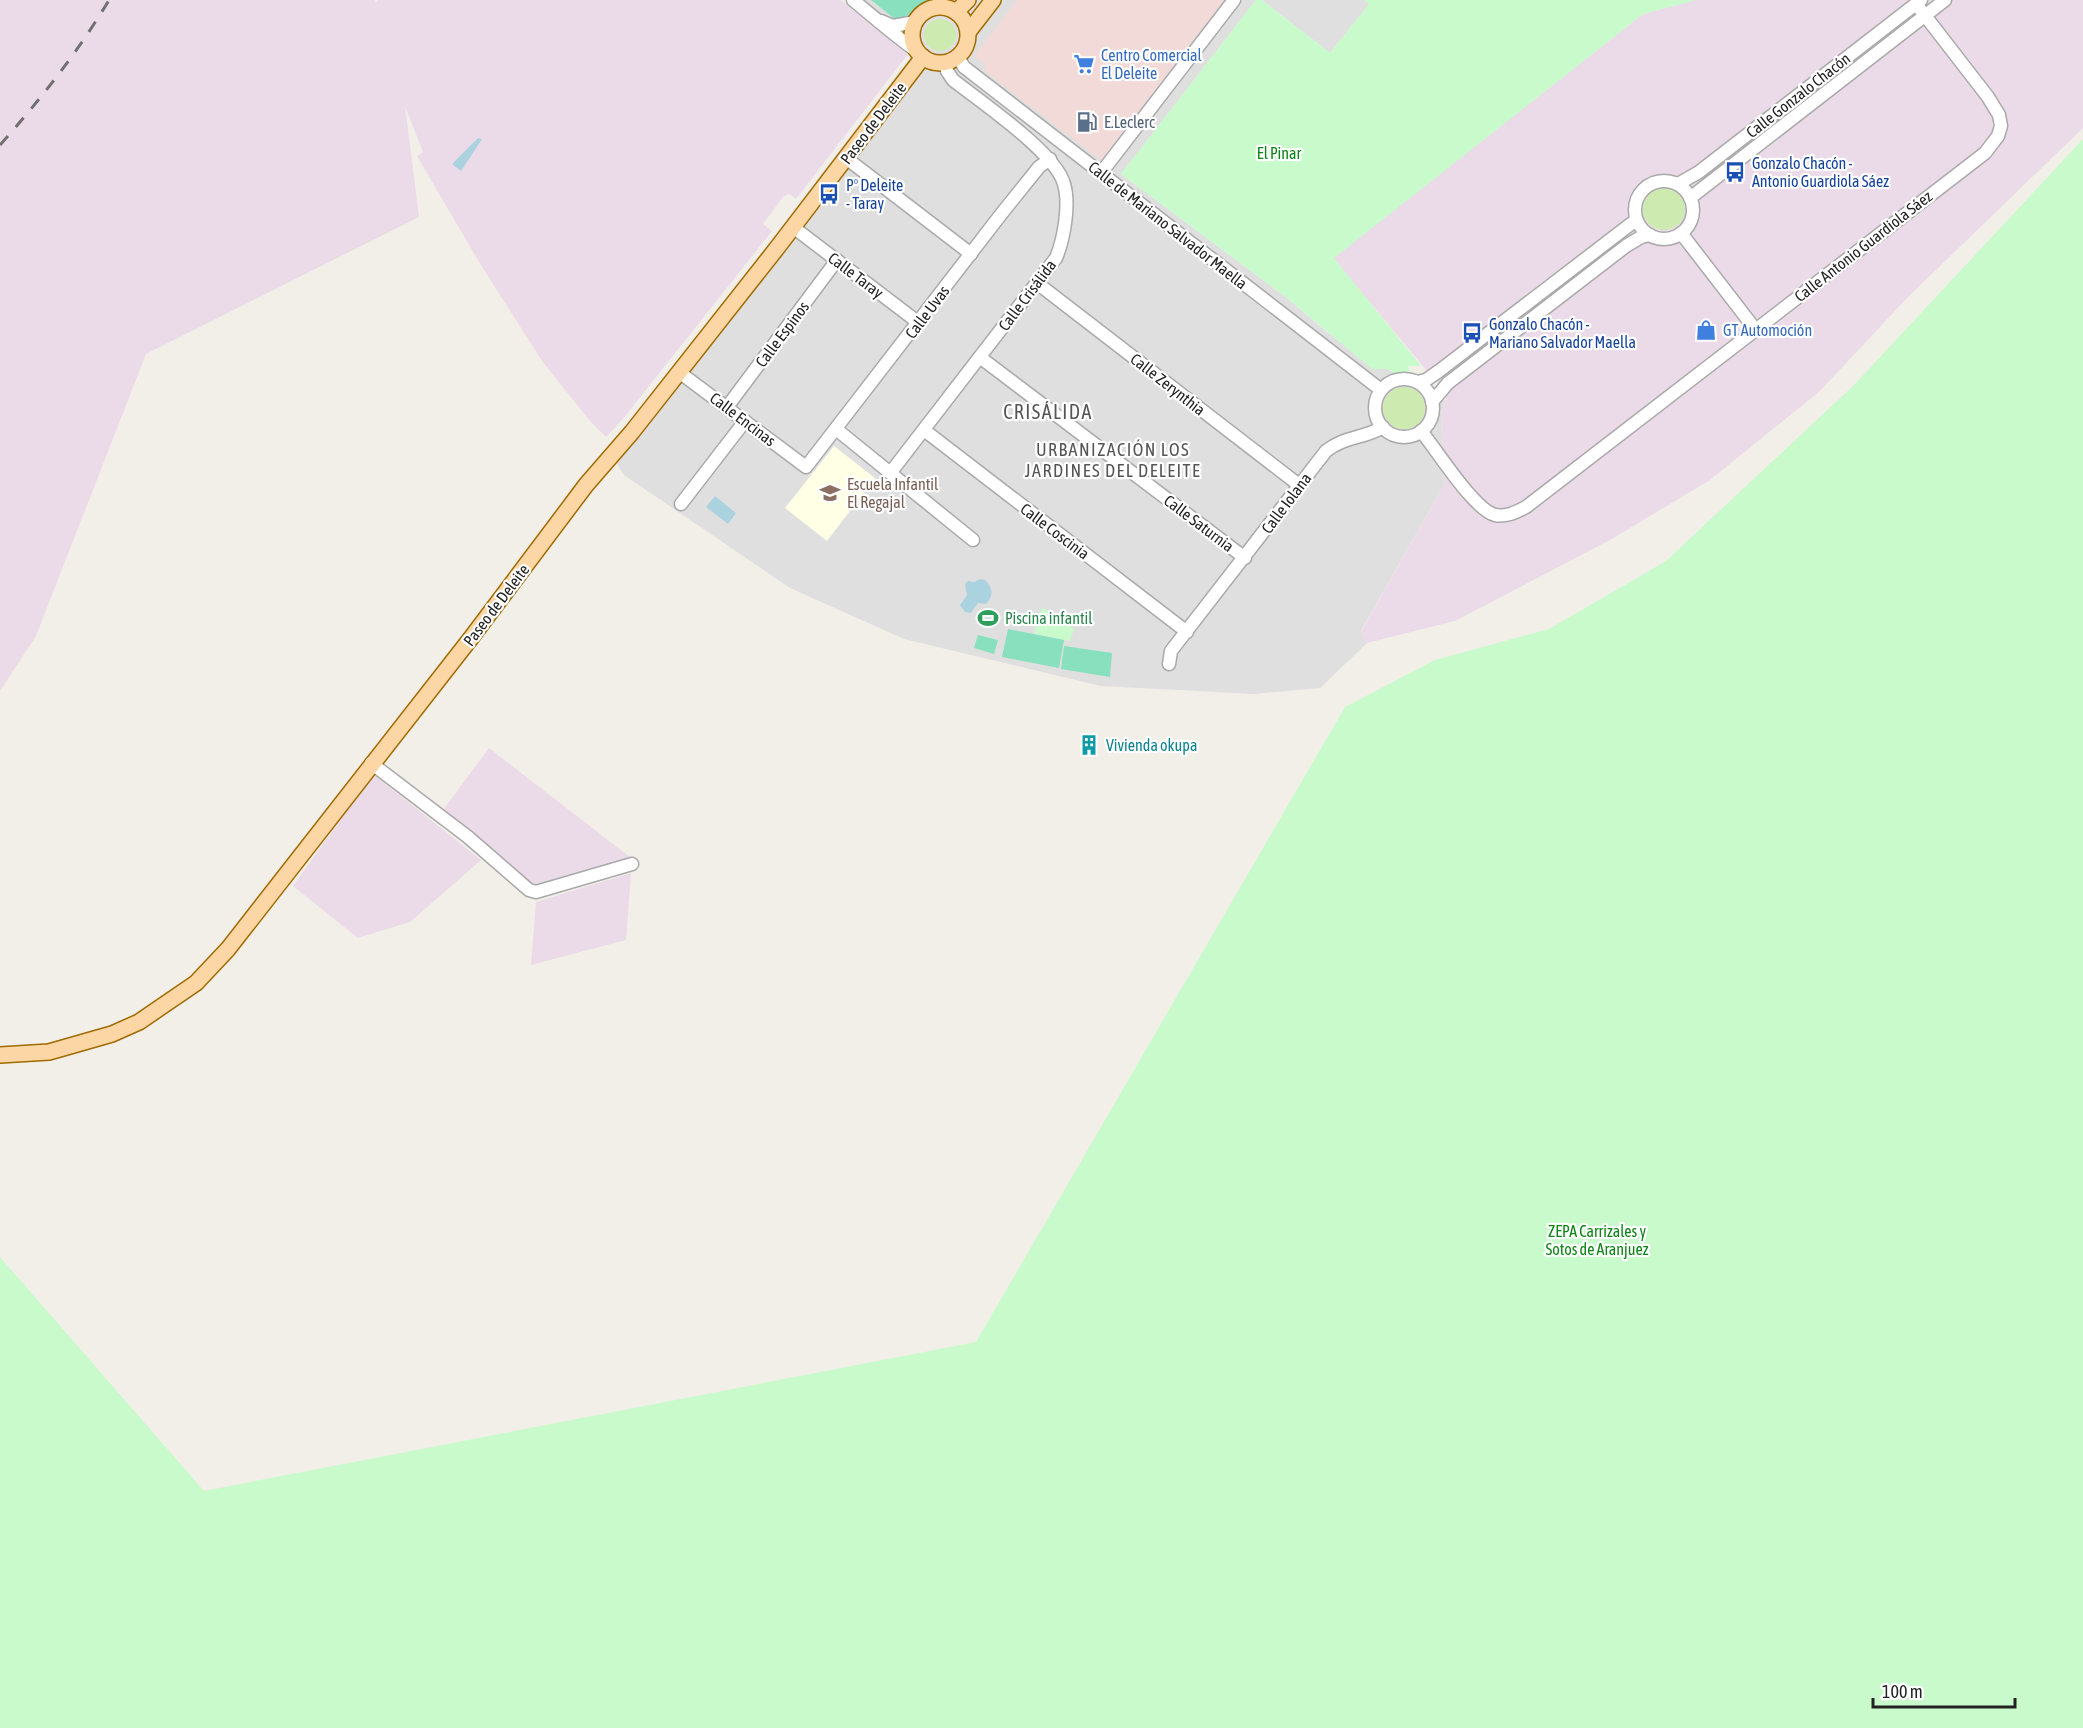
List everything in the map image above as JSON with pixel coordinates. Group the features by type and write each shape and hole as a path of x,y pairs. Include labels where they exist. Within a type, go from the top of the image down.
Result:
{"main road":[{"path":"956,12 968,0"},
{"path":"969,31 963,19 956,12 938,7 929,9 915,22 912,39 920,54 930,62 952,60 967,44 969,31 993,0"},
{"name":"Paseo de Deleite","path":"0,1055 48,1052 112,1034 139,1022 196,983 228,949 371,763 471,638 586,485 632,432 793,227 846,158 920,54"}],"street":[{"path":"853,0 878,20 884,28 920,54"},
{"path":"1101,173 1234,0"},
{"name":"Calle Gonzalo Chacón","path":"1690,198 1946,0"},
{"name":"Calle Gonzalo Chacón","path":"1678,184 1699,172 1919,2 1925,16"},
{"name":"Calle Antonio Guardiola Sáez","path":"1421,430 1476,503 1498,516 1512,514 1526,507 1985,153 1993,145 2001,126 1995,105 1925,16"},
{"path":"878,20 893,26 915,22"},
{"name":"Calle de Mariano Salvador Maella","path":"952,60 1381,390"},
{"name":"Calle Crisálida","path":"891,472 1056,258 1064,229 1064,184 1050,159 953,80 947,71 952,60"},
{"path":"846,158 971,254"},
{"name":"Calle Uvas","path":"806,467 1039,167 1050,159"},
{"path":"1432,402 1448,383 1626,246 1641,237 1666,238 1681,233 1692,213 1690,198 1678,184 1663,181 1646,187 1636,202 1636,220 1650,236"},
{"path":"1417,382 1424,387 1432,402 1431,418 1414,435 1397,436 1383,427 1375,413 1375,405 1381,390 1387,384 1402,379 1417,382 1426,380 1636,220"},
{"name":"Calle Taray","path":"793,227 919,322"},
{"path":"1681,233 1755,329"},
{"name":"Calle Espinos","path":"727,407 837,260"},
{"name":"Calle Zerynthia","path":"1037,283 1299,485"},
{"name":"Calle Saturnia","path":"981,358 1245,558"},
{"name":"Calle Encinas","path":"679,372 806,467"},
{"path":"681,504 745,421"},
{"name":"Calle Iolana","path":"1169,664 1171,651 1326,451 1337,442 1375,432 1383,427"},
{"path":"836,429 974,540"},
{"name":"Calle Coscinia","path":"924,430 1187,632"},
{"path":"371,763 468,837 529,890 536,892 632,864"}],"shaded area":[{"path":"0,0 375,0 376,3 378,0 841,0 908,54 796,199 789,194 783,197 763,224 772,231 606,437 589,420 542,361 479,262 417,156 423,152 405,106 419,217 146,354 36,636 0,691"},
{"path":"846,0 1256,0 1121,174 1287,298 1328,333 1394,367 1445,401 1441,415 1444,485 1361,631 1367,643 1320,688 1254,694 1101,686 904,639 790,588 624,475 610,452 913,54"},
{"name":"Centro Comercial El Deleite","path":"1017,0 1224,0 1101,160 983,70 986,65 974,56"},
{"path":"1262,0 1364,0 1369,4 1330,53"},
{"path":"1696,0 2083,0 2083,128 1908,297 1820,391 1710,480 1610,540 1455,621 1367,643 1361,632 1444,485 1441,415 1447,395 1333,258 1643,14"},
{"name":"Escuela Infantil El Regajal","path":"834,446 875,478 827,541 785,508"},
{"path":"489,748 631,858 533,884 443,810"},
{"path":"373,774 481,860 410,922 358,938 293,886"},
{"path":"631,873 626,940 531,965 536,902"}],"green space":[{"path":"871,0 933,0 895,19"},
{"name":"El Pinar","path":"1256,0 1262,0 1330,53 1369,4 1364,0 1696,0 1643,14 1334,258 1421,366 1408,366 1413,381 1386,369 1372,369 1287,298 1121,174"},
{"path":"940,19 951,24 956,35 951,46 940,51 929,46 924,35 929,24"},
{"name":"ZEPA Carrizales y Sotos de Aranjuez","path":"2083,139 2083,1728 0,1728 0,1257 204,1491 976,1342 1345,707 1435,660 1549,629 1666,561 1854,385"},
{"path":"1664,188 1672,189 1679,194 1684,201 1684,217 1679,224 1672,229 1664,230 1656,229 1649,224 1644,217 1643,209 1644,201 1649,194 1656,189"},
{"path":"1404,387 1419,393 1425,408 1419,423 1404,429 1389,423 1383,408 1389,393"},
{"path":"1042,607 1074,629 1070,641 1034,634"},
{"path":"1008,629 1064,640 1059,668 1002,657"},
{"path":"978,635 998,640 994,654 974,648"},
{"path":"1064,646 1112,653 1110,677 1061,669"}],"water":[{"path":"478,138 482,139 461,171 453,163"},
{"path":"715,496 736,513 728,524 706,507"},
{"path":"980,579 985,580 990,586 990,598 986,604 978,603 971,613 965,612 960,605 967,595 965,584 968,581 974,582"}],"railway":[{"path":"0,145 58,75 109,0"}],"place":[{"name":"Centro Comercial El Deleite","path":"1084,64"},
{"name":"E.Leclerc","path":"1087,122"},
{"name":"Gonzalo Chacón - Antonio Guardiola Sáez","path":"1735,172"},
{"name":"Pº Deleite - Taray","path":"829,194"},
{"name":"GT Automoción","path":"1706,330"},
{"name":"Gonzalo Chacón - Mariano Salvador Maella","path":"1472,333"},
{"name":"Escuela Infantil El Regajal","path":"830,493"},
{"name":"Piscina infantil","path":"988,618"},
{"name":"Vivienda okupa","path":"1089,745"}],"district":[{"name":"CRISÁLIDA","path":"1048,411"},
{"name":"URBANIZACIÓN LOS JARDINES DEL DELEITE","path":"1113,459"}]}
